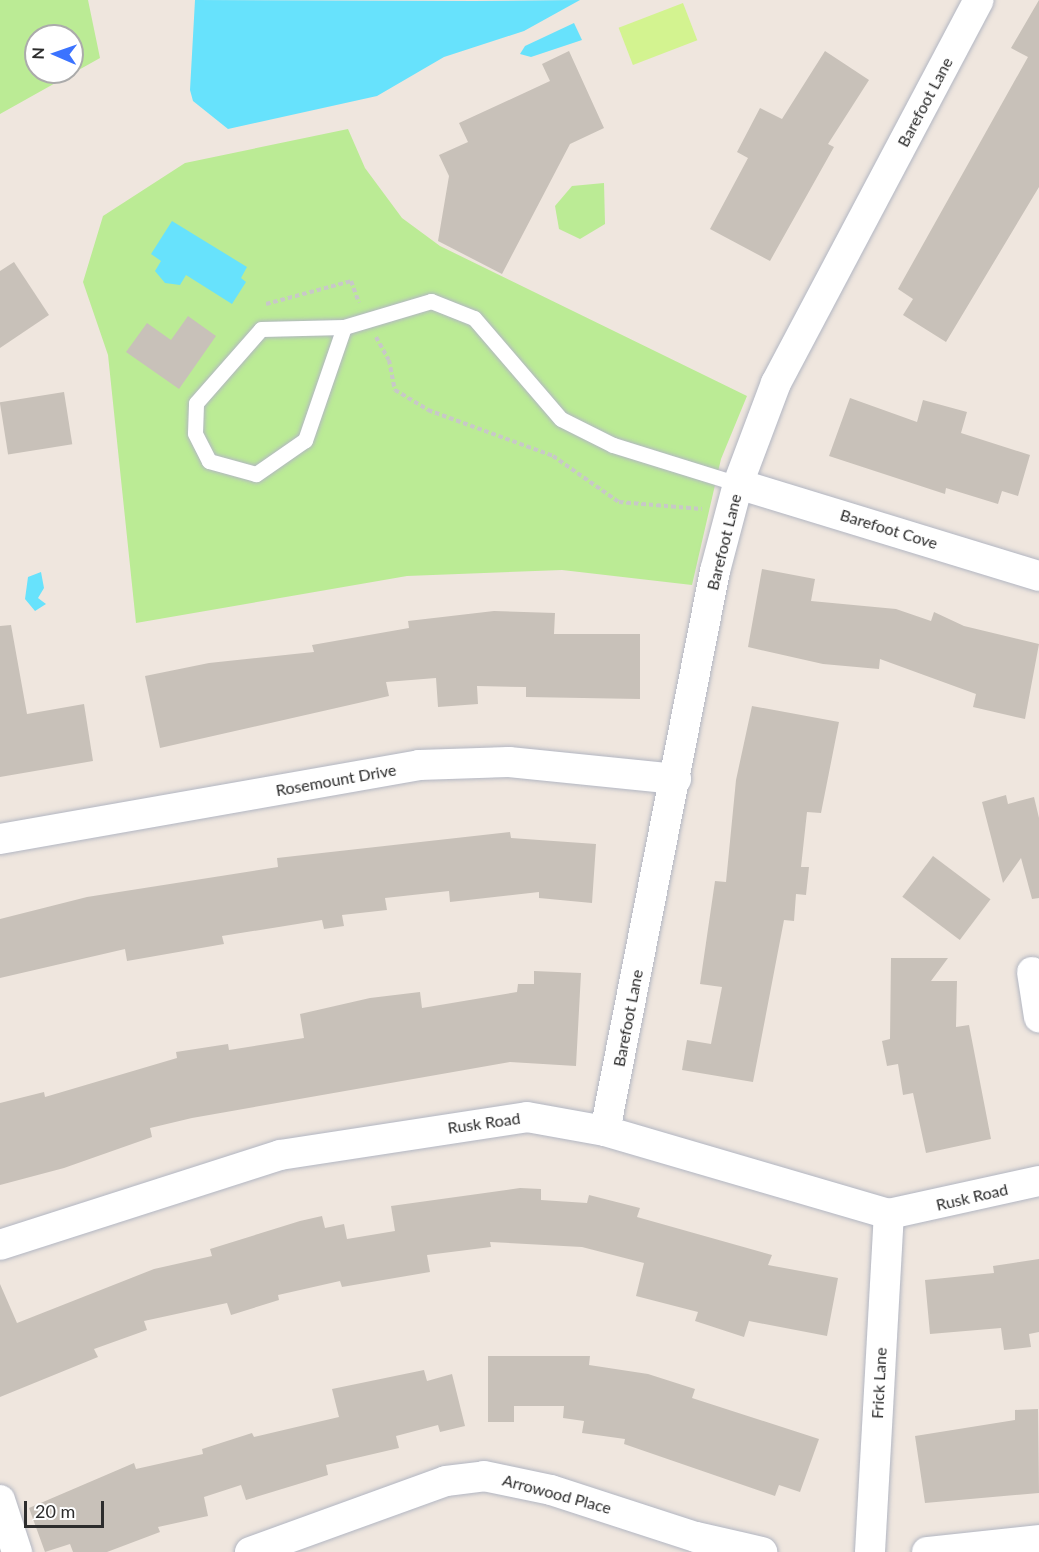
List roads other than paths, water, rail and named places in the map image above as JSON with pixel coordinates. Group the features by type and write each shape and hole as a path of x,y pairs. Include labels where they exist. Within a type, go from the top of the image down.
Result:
{"street":[{"name":"Barefoot Lane","path":"605,1131 676,779 715,571 738,484 776,383 979,0"},
{"name":"Barefoot Cove","path":"738,484 1039,576"},
{"name":"Rosemount Drive","path":"0,839 419,765 509,762 676,779"},
{"path":"1032,972 1039,1017"},
{"name":"Rusk Road","path":"0,1245 280,1155 527,1117 605,1131 889,1214 1039,1181"},
{"name":"Frick Lane","path":"870,1552 889,1214"},
{"name":"Arrowood Place","path":"249,1552 446,1481 484,1476 551,1490 696,1537 762,1552"},
{"path":"0,1500 17,1552"},
{"path":"927,1552 1039,1540"}],"lane":[{"path":"344,327 305,440 256,474 208,461 195,433 196,403 261,329 344,327 366,317 431,301 474,318 561,419 613,445 738,484"}],"water":[{"path":"195,0 580,0 524,31 444,57 377,96 228,129 193,101 190,90"},
{"path":"574,23 582,40 531,57 520,54 525,46"},
{"path":"172,221 247,267 241,278 246,282 232,304 186,275 180,285 165,283 155,271 161,261 151,254"},
{"path":"41,572 44,588 38,598 46,604 35,611 25,599 28,577"}]}
